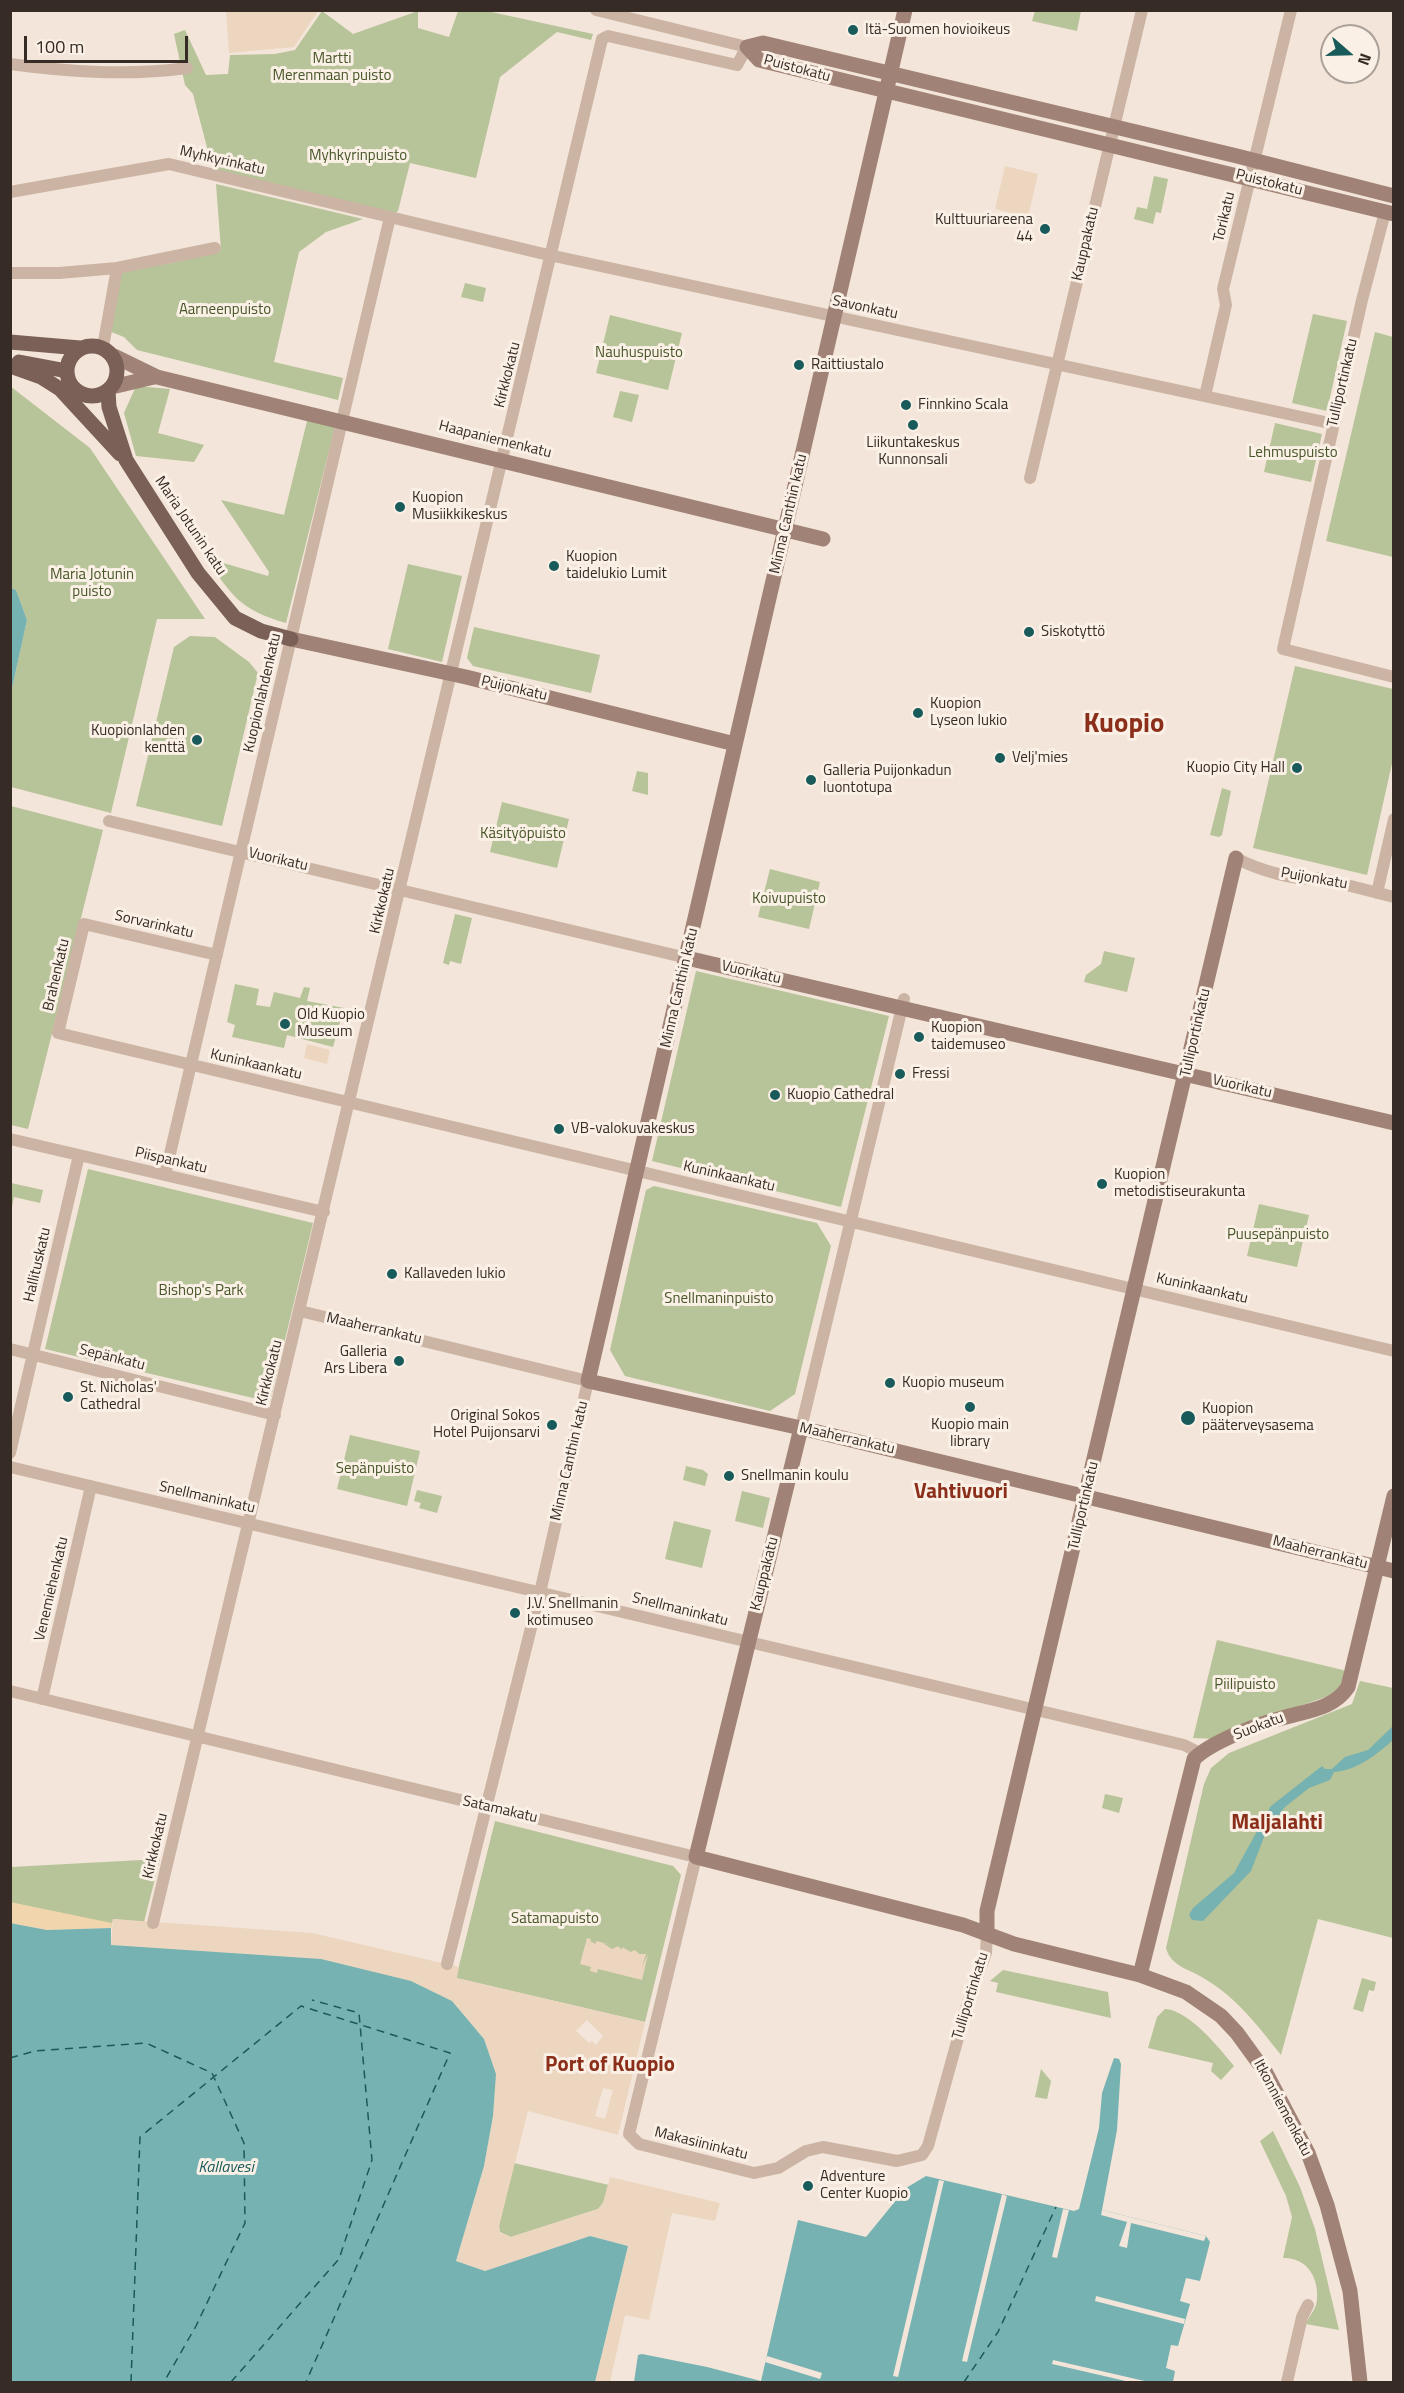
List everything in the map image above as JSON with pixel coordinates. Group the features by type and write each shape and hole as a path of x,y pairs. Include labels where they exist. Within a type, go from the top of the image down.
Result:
{"main road":[{"name":"Minna Canthin katu","path":"588,1381 905,10"},
{"name":"Puistokatu","path":"1389,213 759,60 747,48 763,43 1393,193"},
{"name":"Tulliportinkatu","path":"1389,213 1393,193"},
{"path":"10,342 80,348 93,345 108,352 118,368 110,389 88,396"},
{"path":"80,348 71,356 67,371 74,388 88,396 106,437"},
{"name":"Haapaniemenkatu","path":"108,352 157,377 824,539"},
{"path":"10,360 67,371"},
{"path":"10,366 41,377 60,389 126,460"},
{"name":"Haapaniemenkatu","path":"110,389 157,377"},
{"name":"Maria Jotunin katu","path":"110,389 108,407 126,460 198,573 226,609 246,624 276,636 291,639"},
{"name":"Puijonkatu","path":"291,639 452,675 735,744"},
{"name":"Tulliportinkatu","path":"987,1934 987,1911 1236,858"},
{"name":"Vuorikatu","path":"687,958 903,1004 1186,1075 1394,1123"},
{"name":"Maaherrankatu","path":"588,1381 801,1428 1394,1571"},
{"name":"Kauppakatu","path":"696,1857 801,1428"},
{"name":"Suokatu","path":"1200,1753 1280,1718 1325,1706 1343,1695 1348,1687 1394,1496"},
{"path":"1140,1975 1190,1767 1200,1753"},
{"name":"Satamakatu","path":"696,1857 963,1924 987,1934"},
{"name":"Itkonniemenkatu","path":"987,1934 1014,1944 1140,1975 1186,1992 1221,2016 1254,2054 1276,2090 1308,2153 1327,2205 1350,2291 1360,2382"}],"street":[{"path":"596,10 747,48"},
{"name":"Kauppakatu","path":"1030,478 1142,10"},
{"name":"Torikatu","path":"1205,396 1226,305 1223,289 1291,10"},
{"name":"Kirkkokatu","path":"153,1923 602,39 608,36 737,65 747,48"},
{"path":"10,64 81,73 159,72 187,68"},
{"name":"Myhkyrinkatu","path":"10,192 169,164 390,217"},
{"name":"Tulliportinkatu","path":"1389,213 1334,424 1283,650 1394,676"},
{"name":"Savonkatu","path":"390,217 551,255 1334,424"},
{"name":"Kuopionlahdenkatu","path":"165,1175 390,217"},
{"path":"10,273 59,273 117,268 215,248"},
{"path":"108,352 117,268"},
{"path":"1377,893 1394,819"},
{"name":"Vuorikatu","path":"109,820 687,958"},
{"name":"Puijonkatu","path":"1236,858 1252,867 1310,880 1319,878 1394,897"},
{"name":"Sorvarinkatu","path":"84,924 217,955"},
{"name":"Brahenkatu","path":"58,1033 84,924"},
{"name":"Kauppakatu","path":"801,1428 903,1004"},
{"name":"Kuninkaankatu","path":"58,1033 1394,1351"},
{"name":"Piispankatu","path":"10,1139 324,1212"},
{"name":"Hallituskatu","path":"10,1452 79,1155"},
{"name":"Maaherrankatu","path":"300,1311 588,1381"},
{"name":"Sepänkatu","path":"10,1349 275,1415"},
{"name":"Minna Canthin katu","path":"447,1964 540,1592 588,1381"},
{"name":"Snellmaninkatu","path":"10,1467 1184,1745 1200,1753"},
{"name":"Venemiehenkatu","path":"42,1699 91,1486"},
{"name":"Satamakatu","path":"10,1691 696,1857"},
{"name":"Kauppakatu","path":"639,2144 631,2138 629,2129 696,1857"},
{"name":"Tulliportinkatu","path":"926,2151 968,2002 986,1953 987,1934"},
{"name":"Makasiininkatu","path":"639,2144 754,2173 778,2168 806,2151 823,2147 897,2161 916,2158 926,2151"},
{"path":"1287,2382 1302,2317 1308,2305"}],"green space":[{"path":"482,10 593,34 591,40 557,32 500,77 476,178 410,163 398,211 390,217 214,174 193,94 185,85 174,34 185,30 206,75 228,74 230,55 275,54 295,50 322,11 353,34 418,11 418,28 449,37 458,11"},
{"path":"1035,11 1081,11 1077,31 1032,21"},
{"path":"1154,176 1168,179 1161,213 1156,212 1153,224 1134,219 1137,207 1147,209"},
{"name":"Aarneenpuisto","path":"216,184 363,219 326,232 299,252 274,362 343,378 338,400 137,350 124,337 106,330 117,268 159,260 167,264 221,250"},
{"path":"465,283 486,288 483,302 461,297"},
{"path":"1313,314 1347,321 1327,411 1292,403"},
{"name":"Nauhuspuisto","path":"610,315 682,333 668,390 596,373"},
{"path":"1375,332 1393,337 1393,557 1326,541"},
{"name":"Maria Jotunin puisto","path":"10,386 90,448 205,619 157,619 111,813 11,787 11,693 27,620 16,590 11,588"},
{"path":"136,386 170,389 158,433 204,445 194,462 136,456 124,413"},
{"path":"620,391 639,395 632,422 613,417"},
{"path":"307,421 336,423 286,623 257,612 238,600 206,558 268,576 269,572 221,500 284,515"},
{"name":"Lehmuspuisto","path":"1275,423 1322,434 1311,482 1264,472"},
{"path":"408,564 462,576 442,662 388,649"},
{"path":"474,627 600,655 591,693 473,666 467,658"},
{"name":"Kuopionlahden kenttä","path":"190,636 215,637 249,662 258,673 222,826 136,806 174,647"},
{"path":"1295,666 1393,689 1393,759 1367,875 1253,848"},
{"path":"637,771 648,773 648,795 632,791"},
{"path":"1222,788 1231,791 1222,835 1219,837 1210,835"},
{"name":"Käsityöpuisto","path":"502,802 569,819 557,868 490,852"},
{"path":"11,806 103,830 28,1129 11,1125"},
{"name":"Koivupuisto","path":"770,869 820,882 809,929 758,917"},
{"path":"455,914 472,918 461,964 450,961 449,965 443,963"},
{"path":"1104,951 1135,958 1127,992 1084,982 1086,975 1101,964"},
{"path":"696,971 889,1016 841,1207 652,1161"},
{"path":"235,984 259,989 256,1005 270,1007 274,992 300,998 304,987 310,988 307,1001 344,1008 333,1047 287,1035 284,1048 232,1037 235,1025 227,1022"},
{"name":"Bishop's Park","path":"88,1169 313,1223 270,1402 45,1349"},
{"path":"11,1183 43,1190 40,1203 14,1197 11,1212"},
{"name":"Snellmaninpuisto","path":"654,1186 817,1223 831,1246 795,1394 770,1411 625,1376 610,1350 646,1190"},
{"name":"Puusepänpuisto","path":"1259,1204 1309,1215 1297,1267 1247,1256"},
{"name":"Sepänpuisto","path":"350,1435 420,1451 407,1506 337,1489"},
{"path":"686,1466 703,1470 708,1474 705,1486 683,1480"},
{"path":"417,1490 442,1496 437,1513 419,1508 421,1503 414,1501"},
{"path":"742,1491 770,1498 763,1528 735,1521"},
{"path":"674,1521 711,1530 702,1568 665,1559"},
{"name":"Piilipuisto","path":"1217,1640 1343,1670 1346,1672 1343,1686 1331,1695 1246,1725 1216,1739 1193,1738"},
{"path":"1360,1681 1393,1688 1393,1938 1318,1919 1281,2055 1237,2004 1217,1987 1177,1964 1166,1948 1204,1784 1211,1768 1229,1753 1352,1704"},
{"path":"1105,1794 1123,1798 1119,1813 1102,1808"},
{"name":"Satamapuisto","path":"495,1821 673,1866 681,1875 645,2022 456,1978"},
{"path":"160,1859 144,1922 113,1919 111,1928 11,1923 11,1867"},
{"path":"1003,1970 1108,1992 1111,2018 996,1992 998,1983 990,1981"},
{"path":"1362,1978 1376,1982 1374,1991 1369,1990 1363,2012 1353,2009"},
{"path":"1165,2009 1174,2011 1194,2023 1234,2066 1221,2080 1211,2071 1213,2063 1148,2048 1157,2017"},
{"path":"1041,2069 1051,2081 1047,2099 1035,2097"},
{"path":"1273,2131 1300,2187 1315,2229 1339,2330 1306,2324 1317,2303 1316,2283 1304,2265 1298,2261 1283,2258 1292,2217 1286,2196 1260,2141"},
{"path":"514,2163 609,2185 603,2203 598,2209 511,2237 500,2232 499,2226"}],"sand":[{"path":"10,1902 112,1923 111,1928 47,1930 11,1923"}],"shaded area":[{"path":"226,10 318,11 294,47 229,53"},
{"path":"1005,166 1038,174 1028,217 995,209"},
{"path":"307,1044 330,1050 327,1064 304,1058"},
{"path":"113,1919 312,1933 459,1967 457,1978 645,2022 618,2135 528,2111 499,2226 500,2233 511,2237 598,2209 603,2203 610,2177 720,2203 715,2221 672,2213 649,2320 625,2315 610,2382 595,2382 628,2246 590,2236 485,2271 456,2261 484,2166 493,2116 496,2074 484,2039 452,2001 411,1981 111,1945","holes":["587,2020 603,2036 596,2045 592,2041 589,2043 576,2031","603,2088 613,2090 605,2119 595,2116"]},
{"path":"587,1938 596,1944 596,1941 614,1945 603,1943 612,1949 618,1946 622,1950 622,1947 631,1952 635,1950 639,1954 646,1954 642,1967 648,1954 642,1980 598,1969 597,1973 590,1971 591,1967 580,1964"}],"water":[{"path":"11,588 16,590 27,620 11,693"},
{"path":"1393,1726 1393,1740 1379,1751 1358,1765 1334,1772 1330,1780 1309,1788 1285,1807 1266,1832 1251,1871 1203,1921 1192,1920 1189,1915 1193,1908 1234,1873 1271,1806 1322,1766 1325,1769 1332,1769 1345,1757 1368,1750"},
{"name":"Kallavesi","path":"10,1923 47,1930 111,1928 111,1945 321,1959 411,1981 452,2001 484,2039 496,2074 493,2116 484,2166 456,2261 485,2271 590,2236 628,2246 595,2382 11,2382"},
{"path":"1114,2058 1119,2059 1121,2064 1117,2130 1102,2210 1206,2236 1210,2242 1200,2281 1186,2278 1180,2301 1190,2304 1178,2346 1171,2345 1166,2368 1175,2371 1173,2382 634,2382 638,2355 642,2354 761,2381 798,2220 866,2237 906,2188 926,2176 1074,2211 1079,2209 1099,2128 1102,2093"}],"pier":[{"path":"939,2180 944,2181 898,2377 893,2376"},
{"path":"1002,2194 1007,2196 967,2362 962,2361"},
{"path":"1063,2209 1069,2210 1057,2258 1052,2257"},
{"path":"1102,2210 1206,2236 1204,2241 1131,2223 1127,2248 1119,2246 1127,2222 1101,2215"},
{"path":"1096,2296 1185,2319 1184,2324 1095,2301"},
{"path":"767,2356 822,2373 820,2379 765,2362"},
{"path":"1053,2360 1149,2382 1130,2382 1052,2364"}],"ferry route":[{"path":"231,2382 339,2259 372,2160 359,2013 312,2000"},
{"path":"131,2382 140,2137 301,2006 450,2053 306,2382"},
{"path":"10,2058 35,2051 146,2043 212,2073 244,2143 245,2223 196,2326 164,2382"},
{"path":"964,2382 998,2332 1056,2207"}],"place":[{"name":"Itä-Suomen hovioikeus","path":"853,30"},
{"name":"Kulttuuriareena 44","path":"1045,229"},
{"name":"Raittiustalo","path":"799,365"},
{"name":"Finnkino Scala","path":"906,405"},
{"name":"Liikuntakeskus Kunnonsali","path":"913,425"},
{"name":"Kuopion Musiikkikeskus","path":"400,507"},
{"name":"Kuopion taidelukio Lumit","path":"554,566"},
{"name":"Siskotyttö","path":"1029,632"},
{"name":"Kuopion Lyseon lukio","path":"918,713"},
{"name":"Kuopionlahden kenttä","path":"197,740"},
{"name":"Velj'mies","path":"1000,758"},
{"name":"Kuopio City Hall","path":"1297,768"},
{"name":"Galleria Puijonkadun luontotupa","path":"811,780"},
{"name":"Old Kuopio Museum","path":"285,1024"},
{"name":"Kuopion taidemuseo","path":"919,1037"},
{"name":"Fressi","path":"900,1074"},
{"name":"Kuopio Cathedral","path":"775,1095"},
{"name":"VB-valokuvakeskus","path":"559,1129"},
{"name":"Kuopion metodistiseurakunta","path":"1102,1184"},
{"name":"Kallaveden lukio","path":"392,1274"},
{"name":"Galleria Ars Libera","path":"399,1361"},
{"name":"Kuopio museum","path":"890,1383"},
{"name":"St. Nicholas' Cathedral","path":"68,1397"},
{"name":"Kuopio main library","path":"970,1407"},
{"name":"Kuopion pääterveysasema","path":"1188,1418"},
{"name":"Original Sokos Hotel Puijonsarvi","path":"552,1425"},
{"name":"Snellmanin koulu","path":"729,1476"},
{"name":"J.V. Snellmanin kotimuseo","path":"515,1613"},
{"name":"Adventure Center Kuopio","path":"808,2186"}],"district":[{"name":"Kuopio","path":"1124,725"},
{"name":"Vahtivuori","path":"961,1493"},
{"name":"Maljalahti","path":"1277,1824"},
{"name":"Port of Kuopio","path":"610,2066"}],"park label":[{"name":"Martti Merenmaan puisto","path":"332,68"},
{"name":"Myhkyrinpuisto","path":"358,156"}]}
